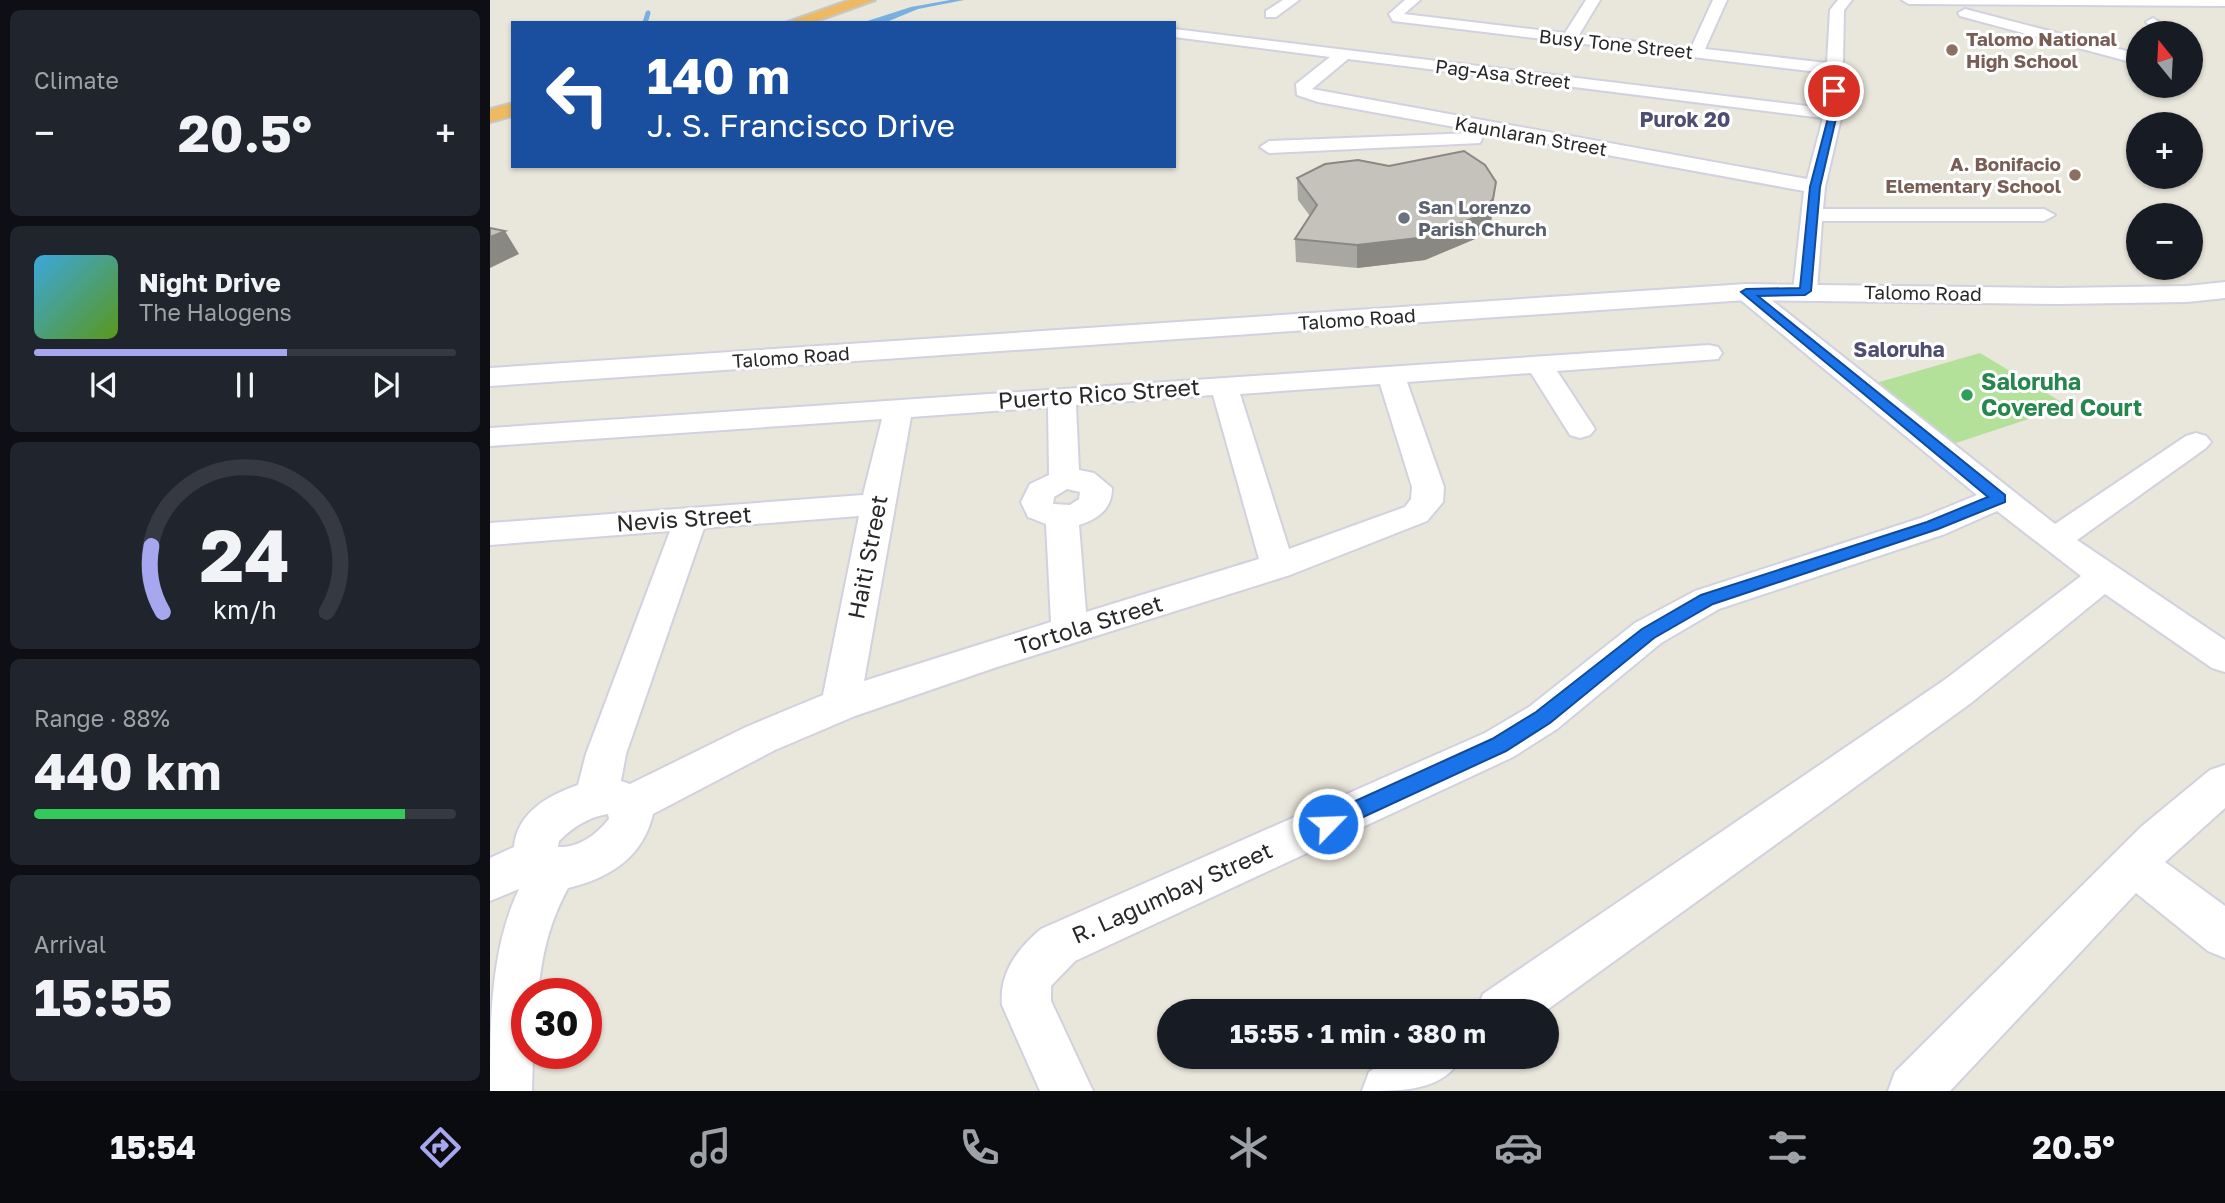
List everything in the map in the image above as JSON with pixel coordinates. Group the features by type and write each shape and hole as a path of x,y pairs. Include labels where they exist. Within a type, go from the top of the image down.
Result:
{"highway":[{"path":"799,21 867,0"},
{"path":"490,116 511,110"}],"street":[{"path":"1270,14 1292,0"},
{"name":"Busy Tone Street","path":"1413,0 1396,14 1398,18 1834,69"},
{"path":"1569,39 1593,0"},
{"path":"1696,53 1720,0"},
{"path":"1805,291 1815,215 1815,187 1833,114 1837,10 1845,0"},
{"path":"1909,0 2225,2"},
{"path":"1918,1 2126,56"},
{"name":"Pag-Asa Street","path":"1176,33 1833,114"},
{"path":"2091,46 2126,39"},
{"name":"Kaunlaran Street","path":"1343,55 1304,84 1303,91 1318,97 1815,187"},
{"path":"1269,147 1534,136"},
{"path":"1815,215 2044,215"},
{"name":"Talomo Road","path":"490,377 1746,292 2059,296 2174,294 2225,290"},
{"path":"1746,292 1999,498 2104,576 2225,658"},
{"name":"Puerto Rico Street","path":"490,437 1709,353"},
{"path":"1540,366 1580,429"},
{"name":"Tortola Street","path":"500,1081 518,955 545,864 535,847 549,822 579,802 613,801 841,705 1278,567 1416,514 1427,502 1429,487 1391,376"},
{"path":"1224,386 1278,567"},
{"path":"1062,396 1064,480 1040,492 1036,504 1045,514 1062,517 1070,631"},
{"name":"Haiti Street","path":"841,705 877,504 898,410"},
{"path":"2054,540 2196,442"},
{"name":"R. Lagumbay Street","path":"1067,1091 1027,1005 1024,991 1030,974 1040,960 1058,945 1499,745 1543,718 1648,634 1707,600 1933,526 1999,498"},
{"name":"Nevis Street","path":"496,542 691,518 877,504"},
{"path":"490,880 545,864 588,864 612,848 628,828 632,816 613,801 606,754 691,518"},
{"path":"1520,999 1957,692 2104,576"},
{"path":"1914,1091 2157,840 2225,783"},
{"path":"2134,865 2225,935"},
{"path":"1388,1091 1419,1069"}],"green space":[{"name":"Saloruha Covered Court","path":"1980,353 2068,406 1953,444 1869,385"}],"water":[{"path":"964,0 918,9 889,21 867,21 911,7"}],"building":[{"name":"San Lorenzo Parish Church","path":"1464,151 1485,165 1496,182 1493,199 1476,217 1427,237 1357,245 1295,239 1317,205 1297,178 1325,164 1358,160 1389,166"},
{"path":"490,228 505,231 490,237"}],"waterway":[{"path":"646,21 648,13"}],"place":[{"name":"Talomo National High School","path":"1952,50"},
{"name":"A. Bonifacio Elementary School","path":"2075,175"},
{"name":"San Lorenzo Parish Church","path":"1404,218"},
{"name":"Saloruha Covered Court","path":"1967,395"}],"district":[{"name":"Purok 20","path":"1685,120"},
{"name":"Saloruha","path":"1899,350"}],"route":[{"path":"1328,824 1499,745 1543,718 1648,634 1673,617 1707,600 1933,526 1999,498 1746,292 1805,291 1815,215 1815,187 1833,114 1834,91"}]}
